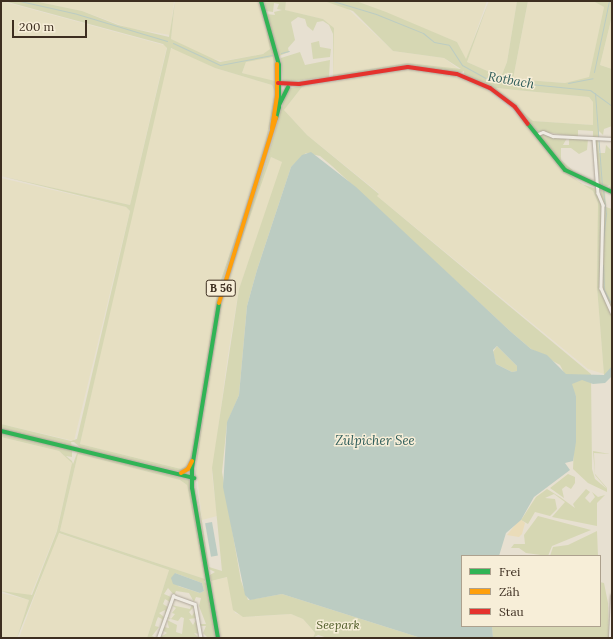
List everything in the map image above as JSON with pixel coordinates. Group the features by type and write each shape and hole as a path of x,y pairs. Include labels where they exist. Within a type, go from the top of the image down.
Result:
{"main road":[{"name":"B 56","path":"182,473 189,468 194,451 221,290 268,149 279,107 279,86 273,42 261,1"},
{"path":"279,86 394,68 443,70 474,80 497,93 521,114 565,170 612,192"},
{"path":"279,86 288,87 299,84"},
{"name":"B 56","path":"268,149 279,86"},
{"path":"279,107 282,93 288,87"},
{"path":"1,431 193,477"},
{"name":"B 56","path":"193,477 197,434"},
{"name":"B 56","path":"194,451 193,477 199,527 218,638"},
{"path":"172,472 182,473 193,477"}],"street":[{"path":"538,134 544,132 552,136 612,139"},
{"path":"596,139 603,205 601,288 612,313"},
{"path":"158,638 173,596 195,604 201,638"},
{"path":"610,638 612,596"}],"shaded area":[{"path":"1,1 167,46 130,205 1,176"},
{"path":"34,1 174,1 170,35 129,28 82,11"},
{"path":"175,1 258,1 271,49 263,54 223,61 209,58 171,39"},
{"path":"286,1 324,1 347,8 393,51 444,58 461,71 407,63 333,75 333,28 323,19 284,10"},
{"path":"356,1 487,1 466,60 457,42"},
{"path":"489,1 517,1 507,62 501,77 467,62"},
{"path":"528,1 593,1 604,7 589,78 566,83 513,79"},
{"path":"612,16 612,69 600,65"},
{"path":"169,49 175,49 215,68 272,85 275,92 263,156 220,281 192,449 188,465 181,469 80,444"},
{"path":"273,57 275,82 242,73 246,62"},
{"path":"410,69 447,73 486,89 522,119 561,169 593,191 599,206 597,287 604,374 588,369 377,196 379,193 307,135 284,110 302,87"},
{"path":"496,88 589,97 593,102 593,125 533,121"},
{"path":"271,157 283,162 239,289 228,355 212,474 217,516 202,520 196,464 219,313 233,262"},
{"path":"1,178 126,207 130,211 74,441 1,424"},
{"path":"1,437 59,451 72,463 57,530 30,597 1,591"},
{"path":"78,454 180,480 187,485 205,579 60,531"},
{"path":"58,533 169,570 147,638 19,638"},
{"path":"228,577 235,613 246,617 291,614 303,619 315,633 313,638 221,638 211,581"},
{"path":"1,593 29,600 17,638 1,638"}],"green space":[{"path":"4,1 34,1 82,11 118,25 169,37 175,1 171,39 220,62 263,54 270,49 260,1 275,56 277,90 260,172 221,285 193,455 189,466 182,472 82,449 74,442 71,442 72,447 1,430 1,424 71,441 77,439 130,211 126,207 1,176 130,205 167,48 163,44","holes":["171,48 215,68 272,85 275,92 263,156 218,288 192,449 188,465 181,469 80,444","273,57 275,81 242,73 246,62"]},
{"path":"264,1 286,1 285,10 323,19 334,28 333,75 333,34 329,25 323,21 317,22 313,31 307,26 305,19 298,17 291,22 295,40 288,48 289,52 279,56 266,14 275,15 274,12 282,10 277,9 279,4 274,3 273,12 266,11"},
{"path":"324,1 356,1 386,12 457,42 466,59 489,1 467,62 501,77 507,62 517,1 528,1 513,79 565,83 589,77 604,7 593,1 612,1 612,16 600,65 612,69 612,126 604,129 603,135 599,131 599,137 593,137 593,131 578,130 578,137 537,131 515,106 491,88 464,75 464,71 460,73 408,66 333,77 333,75 407,63 461,69 444,58 393,51 353,11","holes":["496,88 589,97 593,102 593,125 533,121"]},
{"path":"319,41 320,47 331,49 330,57 313,59 311,43"},
{"path":"300,52 305,65 330,60 329,77 283,82 281,58"},
{"name":"Seepark","path":"327,80 302,87 284,110 307,135 379,194 377,196 591,374 592,469 595,479 607,489 607,492 588,483 573,469 576,396 560,365 531,349 510,331 320,156 306,153 291,167 257,270 247,306 239,395 227,423 222,472 241,581 248,600 282,594 421,638 328,638 318,635 313,638 315,633 303,619 291,614 243,617 233,610 227,577 211,581 219,638 210,575 215,572 209,569 206,559 195,476 197,465 196,482 209,567 222,571 212,468 239,289 282,162 271,157 224,290 206,398 222,290 268,156 287,89"},
{"path":"544,133 567,138 563,145 569,145 569,138 588,139 587,150 579,154 571,148 561,148 561,160 584,180 563,167 540,136"},
{"path":"595,140 598,140 599,153 605,153 606,145 611,150 612,146 612,190 609,189 610,185 605,187 600,184"},
{"path":"554,162 578,182 566,174"},
{"path":"583,185 597,189 602,205 600,287 612,315 612,376 604,375 597,287 598,203 593,191"},
{"path":"601,190 605,191 606,207 612,209 612,311 602,290"},
{"path":"497,346 517,366 517,371 512,372 496,364 493,352"},
{"path":"1,432 72,450 72,457 66,456 72,461 73,464 77,453 80,451 189,480 206,579 204,582 207,584 217,638 208,638 203,633 206,626 200,626 200,624 206,624 199,606 201,598 196,597 194,602 189,593 176,591 174,595 168,588 164,594 171,597 170,602 165,599 163,604 168,607 165,615 165,610 159,613 164,617 161,625 162,619 158,617 155,626 159,627 152,636 157,638 147,638 169,570 59,533 17,638 29,600 1,591 32,595 57,531 72,463 59,451 1,437","holes":["78,454 180,480 187,485 205,579 60,531","175,573 202,583 204,591 200,593 178,586"]},
{"path":"593,451 610,454 594,453 595,474 607,488 595,475"},
{"path":"568,474 575,477 575,483 571,489 566,486 562,489 564,498 550,488"},
{"path":"547,489 575,508 573,504 586,489 590,492 585,498 590,503 595,497 592,492 598,497 605,495 597,503 597,526 552,517 565,502 554,494 545,498 555,499 557,509 550,516 535,512 528,524 521,520 536,497"},
{"path":"538,516 591,530 552,546 548,555 526,553 519,548 511,548 514,544 525,544 524,535"},
{"path":"597,531 598,555 550,555 553,547 568,545"},
{"path":"601,582 604,583 608,603 609,638 493,638 492,627 601,627"},
{"path":"192,604 194,607 189,612 192,616 195,611 196,618 189,619 193,625 196,620 199,634 194,633 198,637 159,638 167,633 162,630 163,627 169,628 167,620 177,625 176,632 182,634 184,618 181,617 178,621 167,618 167,616 171,619 175,614 172,613 176,608 171,605 190,609"}],"sand":[{"path":"520,519 525,523 522,534 519,537 507,535"}],"water":[{"name":"Zülpicher See","path":"311,152 356,187 510,331 531,349 547,355 566,374 604,375 612,366 612,376 605,383 593,384 582,380 572,384 576,396 576,442 573,461 565,463 570,470 534,497 521,520 506,533 499,555 461,555 461,627 492,627 493,638 421,638 282,594 250,600 245,595 223,487 227,422 239,395 247,306 257,270 291,167 302,155","holes":["497,346 517,366 517,371 512,372 496,364 493,350"]},
{"path":"212,522 218,555 211,557 205,523"},
{"path":"175,573 202,583 204,591 200,593 173,584 171,578"}],"waterway":[{"path":"20,1 77,14 167,41"},
{"name":"Rotbach","path":"333,1 376,14 423,33 434,42 449,45 462,65 489,80 590,90 612,106"},
{"path":"594,72 609,1"},
{"path":"173,43 220,65 272,55"},
{"path":"281,53 289,51"},
{"path":"568,83 593,78"},
{"path":"595,93 602,187"},
{"path":"603,190 606,213 603,242"},
{"path":"603,265 604,290 612,305"}],"traffic: fast":[{"path":"261,1 279,65 279,107 276,118"},
{"path":"279,105 288,87"},
{"path":"528,124 565,170 612,192"},
{"path":"218,638 192,488 192,468 219,303"},
{"path":"1,431 194,478"}],"traffic: slow":[{"path":"272,128 277,96 277,64"},
{"path":"219,303 276,118"},
{"path":"181,473 188,469 192,461"}],"traffic: jam":[{"path":"278,83 299,84 408,67 457,74 490,88 515,107 528,124"}]}
